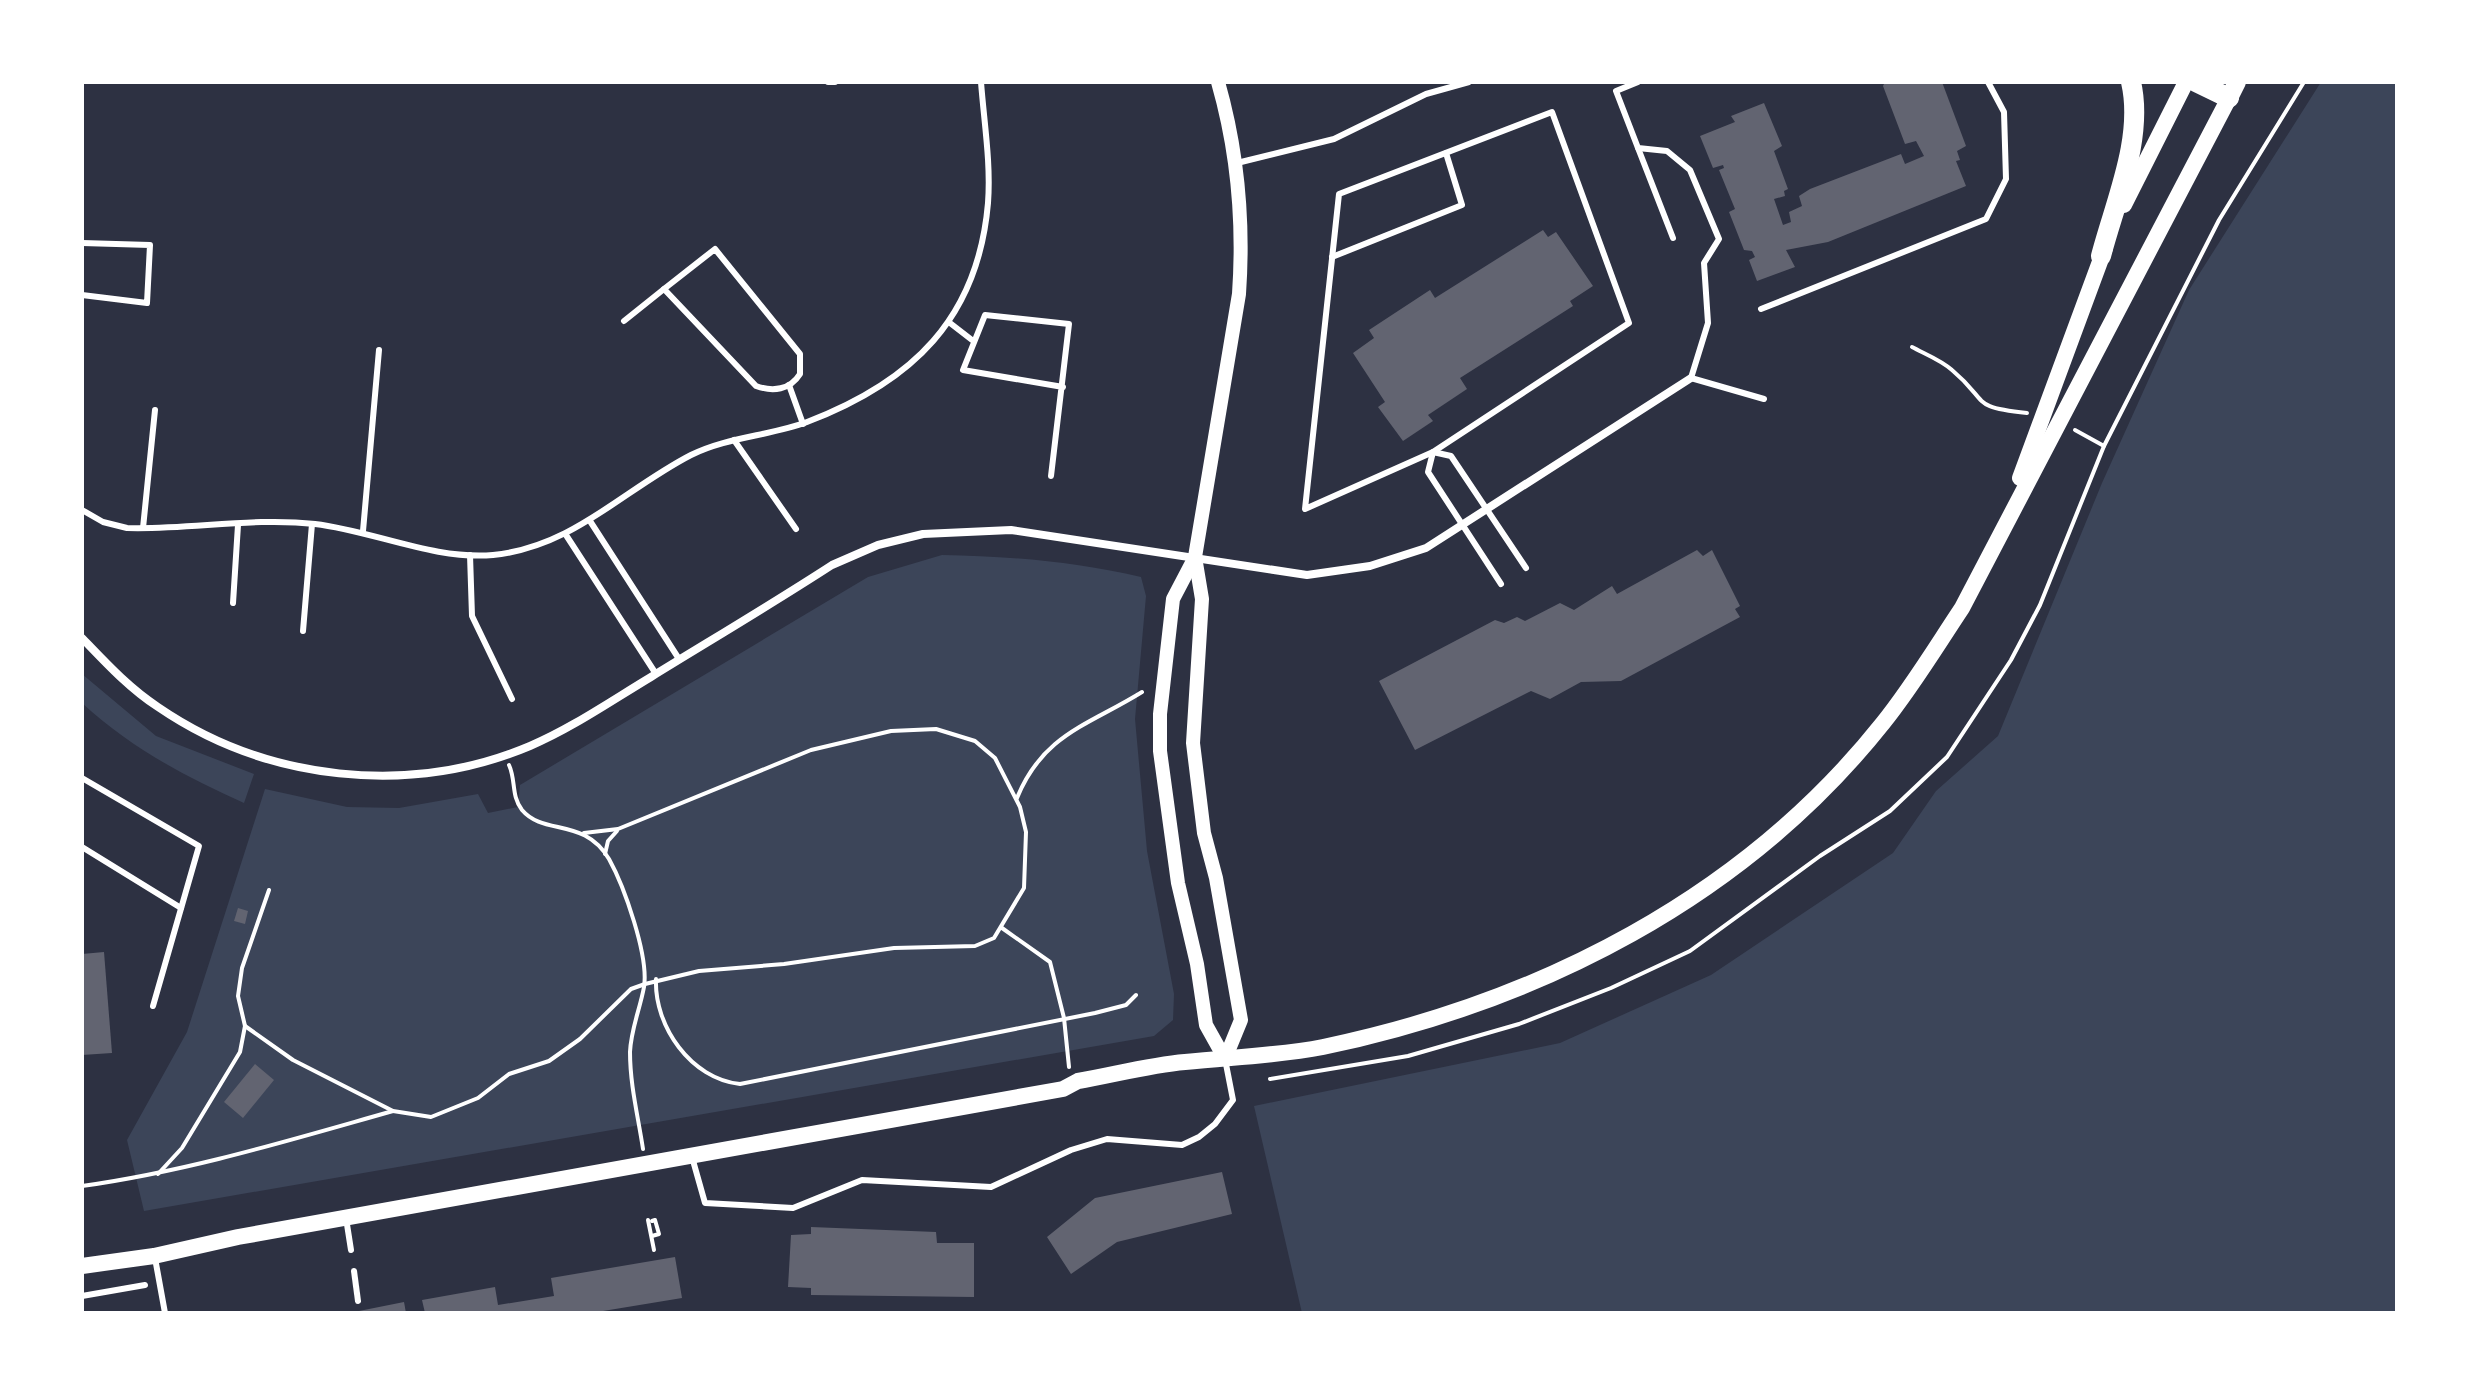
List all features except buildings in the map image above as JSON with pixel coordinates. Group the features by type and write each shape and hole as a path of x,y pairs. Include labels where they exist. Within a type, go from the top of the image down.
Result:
{"highway":[{"path":"2101,256 2131,143 2134,112 2131,82"},
{"path":"2196,82 2233,90"}],"main road":[{"path":"1997,539 2101,256 2142,163 2186,82"},
{"path":"82,1266 154,1256 346,1218 1063,1089 1078,1081 1168,1064 1267,1057 1374,1036 1495,998 1600,953 1702,890 1800,813 1882,724 1962,608 2233,90"}],"street":[{"path":"1218,82 1237,163 1241,219 1239,294 1195,557 1173,599 1160,714 1160,751 1178,883 1191,933 1206,1025 1225,1059"},
{"path":"82,638 125,682 157,706 188,726 261,757 338,774 377,776 455,769 505,756 566,729 832,565 878,545 923,534 1011,530 1307,575 1340,572 1398,560 1426,548 1691,378"},
{"path":"1195,557 1202,599 1194,685 1195,758 1204,833 1216,878 1241,1020 1225,1059"}],"lane":[{"path":"828,82 835,82"},
{"path":"82,510 103,522 143,528 312,524 363,531 433,551 470,555 514,552 566,535 677,462 734,440 803,424 874,390 924,352 950,323 977,264 986,213 987,161 981,82"},
{"path":"1237,163 1334,139 1426,94 1469,82"},
{"path":"1638,82 1616,91 1673,238"},
{"path":"1761,309 1986,219 2006,179 2004,112 1988,82"},
{"path":"1552,112 1629,323 1433,452 1305,509 1332,257 1339,194 1552,112"},
{"path":"1638,148 1667,151 1690,170 1719,239 1704,263 1708,323 1691,378 1764,399"},
{"path":"1332,257 1462,205 1446,153"},
{"path":"82,243 150,245 147,303 82,295"},
{"path":"624,321 664,289 715,249 800,354 800,374 789,385 775,390 756,386 664,289"},
{"path":"1051,476 1063,387 1069,324 985,315 972,340 963,370 1063,387"},
{"path":"950,323 972,340"},
{"path":"363,531 379,350"},
{"path":"789,385 803,424"},
{"path":"143,528 155,410"},
{"path":"734,440 796,529"},
{"path":"1433,452 1451,456 1526,568"},
{"path":"1433,452 1428,472 1501,584"},
{"path":"590,521 679,659"},
{"path":"303,631 312,524"},
{"path":"233,603 238,525"},
{"path":"566,535 656,674"},
{"path":"470,555 472,616 512,699"},
{"path":"82,778 199,846 153,1006"},
{"path":"82,847 181,908"},
{"path":"692,1157 705,1203 793,1208 862,1180 991,1187 1071,1150 1107,1139 1182,1145 1199,1137 1233,1100 1225,1059"},
{"path":"346,1218 351,1250"},
{"path":"154,1256 165,1313"},
{"path":"354,1271 358,1301"},
{"path":"82,1296 145,1285"}],"path":[{"path":"1270,1079 1408,1056 1519,1024 1611,988 1690,951 1776,887 1890,811 1947,757 2011,660 2040,605 2104,446 2212,234 2304,82"},
{"path":"1912,347 1951,369 1981,403 1992,410 2043,414"},
{"path":"1016,799 1027,773 1064,734 1142,692"},
{"path":"245,1026 293,1060 393,1111 431,1117 478,1098 509,1074 549,1061 570,1047 631,989 656,979 707,969 784,964 894,948 962,949 988,941 1002,928 1024,888 1026,832 1016,799 995,758 975,741 936,729 891,731 811,750 618,829 584,833 537,821 523,811 516,801 516,780 505,756"},
{"path":"605,854 608,841 618,829"},
{"path":"584,833 605,854 622,885 633,918 645,984 630,1052 633,1095 646,1166"},
{"path":"157,1176 182,1148 240,1052 245,1026 238,996 242,968 269,890"},
{"path":"1002,928 1050,962 1064,1018 1069,1067"},
{"path":"656,979 660,1016 681,1051 707,1074 728,1083 752,1082 1126,1005 1136,995"},
{"path":"82,1186 157,1176 284,1144 393,1111"},
{"path":"650,1220 654,1250"}],"shaded area":[{"path":"2321,82 2397,82 2397,1313 1302,1313 1254,1106 1560,1043 1711,975 1893,853 1936,791 1998,736 2102,483 2189,290"},
{"path":"942,555 1042,561 1141,577 1146,596 1135,719 1147,851 1174,994 1173,1020 1154,1036 144,1211 127,1140 187,1032 265,789 347,807 399,808 478,794 488,813 518,807 520,785 868,577"},
{"path":"82,674 156,736 254,774 244,803 159,760 101,719 82,703"}]}
